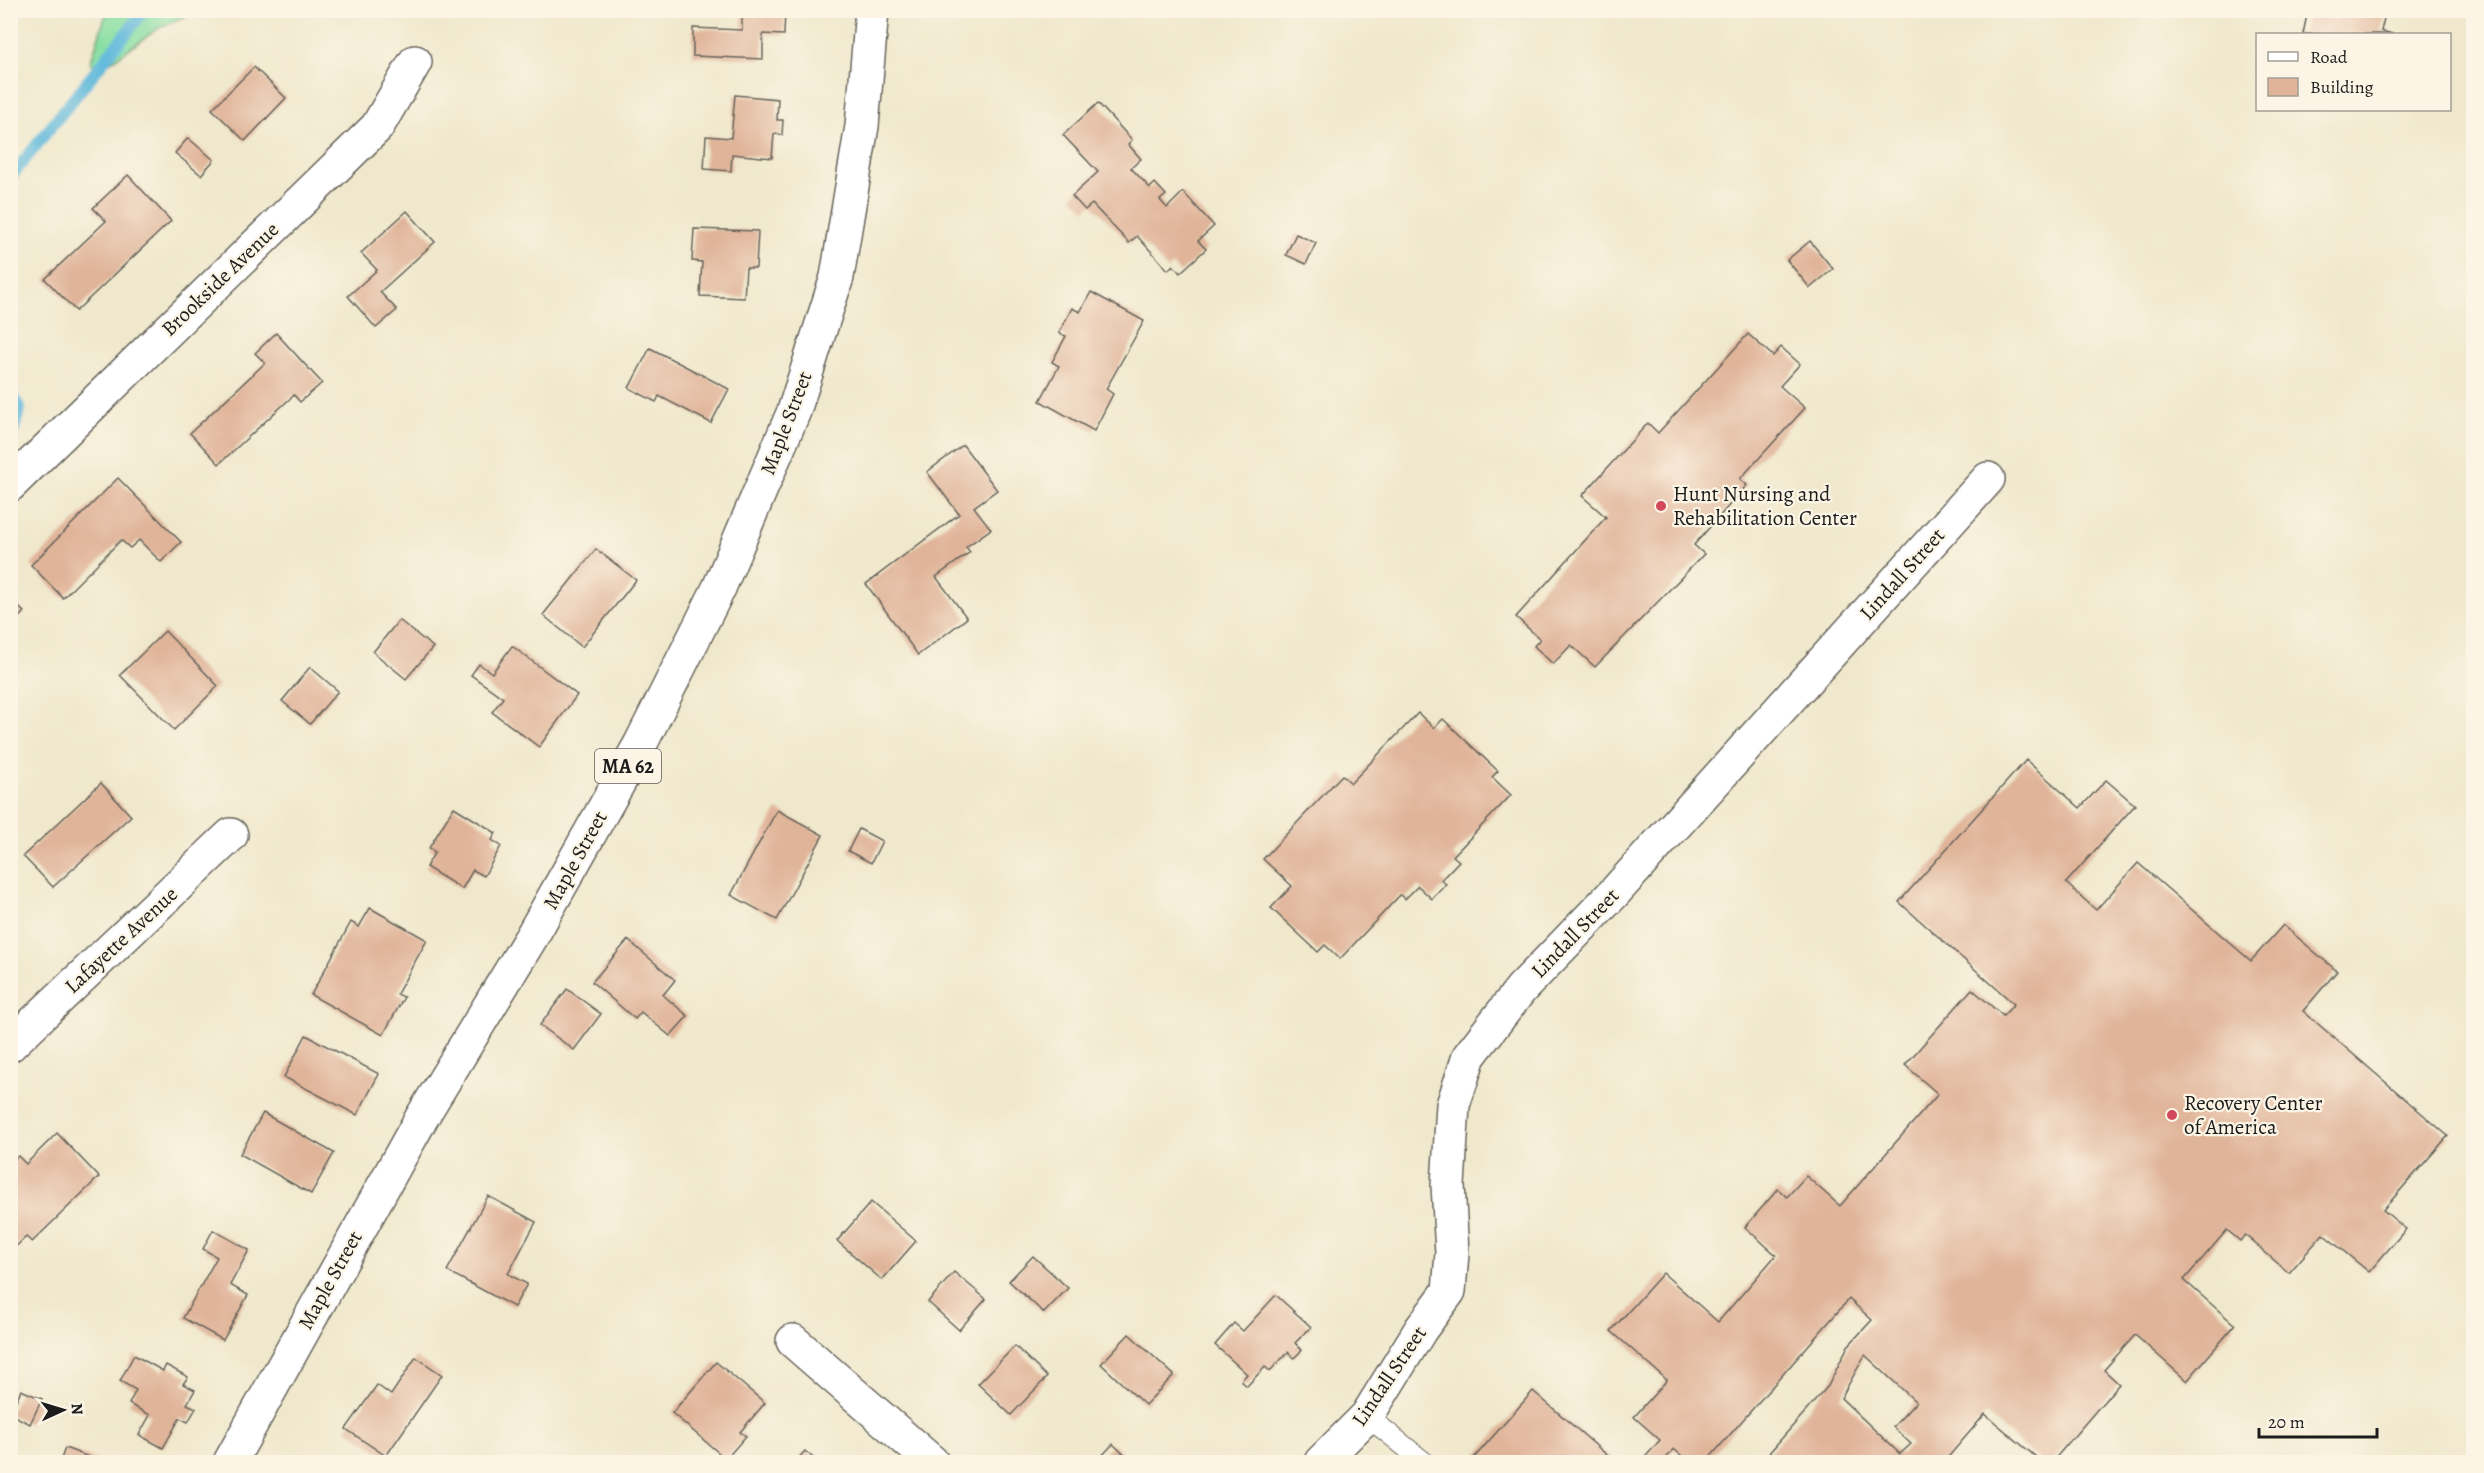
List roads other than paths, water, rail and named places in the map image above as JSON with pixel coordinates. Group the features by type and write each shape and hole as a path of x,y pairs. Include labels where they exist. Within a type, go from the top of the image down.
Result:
{"street":[{"name":"Maple Street","path":"230,1462 422,1117 532,936 641,743 719,588 794,411 837,277 862,126 873,10"},
{"name":"Brookside Avenue","path":"10,485 377,127 415,62"},
{"name":"Lindall Street","path":"1321,1462 1367,1416 1421,1329 1449,1290 1452,1253 1448,1185 1453,1105 1469,1056 1521,989 1621,886 1988,479"},
{"name":"Lafayette Avenue","path":"10,1045 231,835"},
{"path":"793,1341 932,1462"}],"lane":[{"path":"1367,1416 1424,1462"}],"waterway":[{"path":"10,178 139,17 141,10"},
{"path":"10,392 20,409 10,442"}],"place":[{"name":"Hunt Nursing and Rehabilitation Center","path":"1661,506"},
{"name":"Recovery Center of America","path":"2172,1115"}]}
